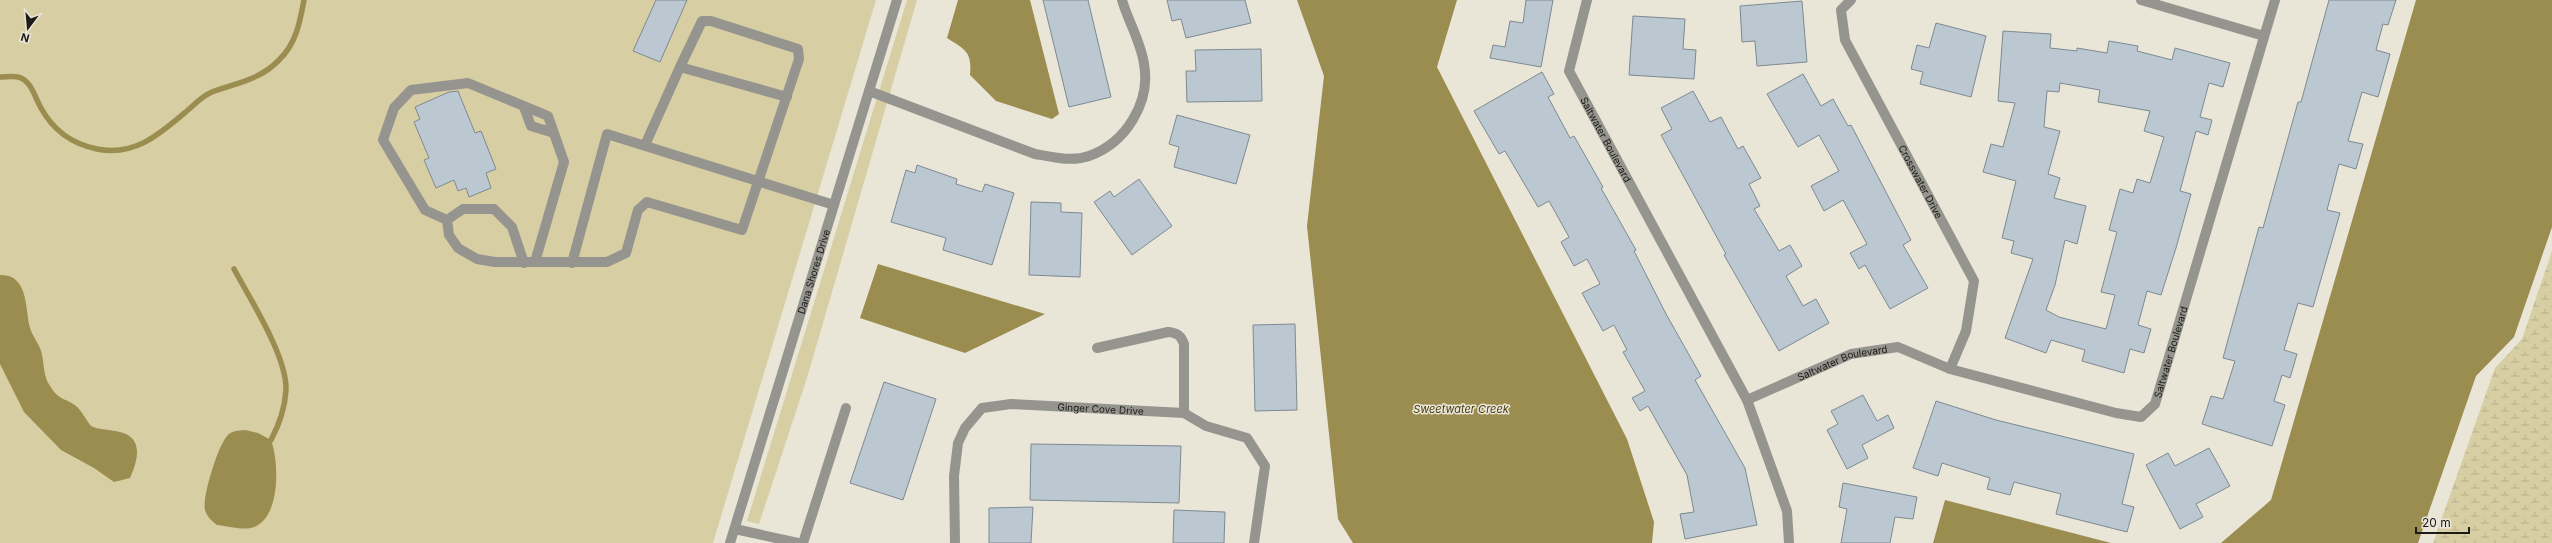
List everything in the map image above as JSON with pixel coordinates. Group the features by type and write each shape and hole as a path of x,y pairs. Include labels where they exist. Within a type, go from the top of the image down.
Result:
{"street":[{"name":"Dana Shores Drive","path":"730,543 897,0"},
{"path":"869,91 1034,154 1060,158 1088,156 1108,147 1123,134 1138,112 1146,84 1144,63 1122,0"},
{"name":"Saltwater Boulevard","path":"1586,0 1569,72 1747,400 1787,511 1789,543"},
{"name":"Crosswater Drive","path":"1851,0 1841,10 1845,40 1974,281 1966,331 1950,369"},
{"path":"2141,0 2264,36"},
{"name":"Saltwater Boulevard","path":"1747,400 1850,354 1898,347 1950,369 2116,413 2141,417 2155,404 2274,0"},
{"path":"447,220 449,235 458,248 477,259 495,262 607,262 626,253 638,210 647,202 742,230 799,59 798,49 712,21 702,22 698,26 645,145"},
{"path":"680,67 787,97"},
{"path":"447,220 425,210 383,140 394,108 412,90 468,83 548,116 564,162 535,262"},
{"path":"524,107 531,126 554,133"},
{"path":"572,263 607,134 759,180 834,205"},
{"path":"447,220 464,209 494,209 512,227 524,262"},
{"path":"1097,348 1168,332 1176,333 1182,338 1184,344 1184,414"},
{"name":"Ginger Cove Drive","path":"955,543 954,476 958,443 965,428 982,408 1011,404 1184,414 1206,426 1247,438 1265,466 1254,543"},
{"path":"803,543 846,408"},
{"path":"734,529 798,543"}],"green space":[{"path":"0,0 876,0 713,543 0,543"},
{"path":"907,0 917,0 807,378 759,524 747,521"},
{"path":"2552,251 2552,543 2433,543 2495,368 2522,339"}],"water":[{"path":"958,0 1030,0 1059,114 1052,119 996,101 970,75 969,56 963,49 947,38"},
{"name":"Sweetwater Creek","path":"1297,0 1457,0 1437,67 1627,439 1654,522 1652,543 1353,543 1338,519 1307,226 1324,76"},
{"path":"2416,0 2552,0 2552,227 2514,337 2476,376 2418,543 2221,543 2271,500"},
{"path":"878,264 1045,314 965,353 860,318"},
{"path":"0,275 9,276 16,280 21,287 26,303 30,328 43,357 47,382 53,391 60,397 76,406 91,426 124,433 131,437 135,442 137,448 136,463 130,478 114,482 94,468 61,450 24,412 0,364"},
{"path":"245,430 258,433 271,440 276,461 276,488 273,501 269,512 263,521 254,527 241,528 217,525 208,517 205,510 208,484 215,460 223,442 229,434"},
{"path":"1945,500 2111,543 1933,543"}],"building":[{"path":"656,0 687,0 660,62 633,51"},
{"path":"1043,0 1088,0 1111,97 1069,107"},
{"path":"1167,0 1245,0 1251,23 1186,38 1181,19 1172,21"},
{"path":"1526,0 1553,0 1541,67 1490,58 1493,45 1505,47 1510,21 1523,23"},
{"path":"2329,0 2396,0 2388,25 2383,24 2376,50 2390,54 2378,97 2362,92 2348,141 2363,144 2356,169 2339,164 2327,210 2340,213 2313,307 2298,303 2284,350 2297,354 2290,378 2282,375 2274,401 2285,405 2272,446 2202,424 2211,396 2223,399 2235,361 2223,358 2259,227 2263,228 2298,102 2301,102"},
{"path":"1802,1 1807,62 1757,66 1755,41 1742,42 1740,6"},
{"path":"1633,16 1685,19 1683,49 1696,50 1694,79 1629,75"},
{"path":"1936,23 1986,36 1971,97 1920,84 1923,72 1911,69 1917,45 1929,48"},
{"path":"2003,31 2051,34 2050,48 2077,51 2077,48 2107,53 2109,41 2138,46 2137,51 2172,60 2175,48 2230,63 2223,87 2209,83 2200,117 2212,120 2208,135 2196,131 2180,191 2191,194 2176,248 2161,295 2147,291 2138,325 2151,329 2144,353 2130,349 2124,373 2082,361 2085,350 2051,340 2046,353 2005,338 2033,259 2011,253 2014,241 2002,238 2016,181 1983,172 1991,144 2003,147 2015,103 1998,101","holes":["2060,83 2100,90 2098,102 2150,111 2144,131 2164,137 2150,183 2137,179 2133,193 2120,189 2109,230 2117,232 2101,292 2115,295 2106,329 2059,317 2046,310 2055,285 2065,240 2077,244 2086,206 2054,198 2060,178 2048,174 2060,131 2044,127 2047,91 2059,92"]},
{"path":"1261,49 1262,101 1187,102 1186,71 1196,71 1195,50"},
{"path":"1542,72 1554,94 1548,97 1570,138 1574,136 1603,187 1601,188 1636,250 1634,251 1666,314 1701,376 1695,380 1745,468 1757,525 1685,539 1680,514 1694,512 1687,475 1648,406 1640,411 1632,398 1645,391 1623,352 1627,350 1614,325 1603,331 1582,293 1600,284 1587,259 1574,266 1561,242 1569,237 1549,201 1538,207 1505,151 1499,154 1474,111"},
{"path":"1803,74 1821,106 1833,99 1848,126 1851,125 1911,240 1903,245 1928,288 1890,309 1865,265 1859,269 1850,253 1867,244 1843,200 1824,211 1811,186 1839,171 1819,135 1798,147 1767,94"},
{"path":"458,91 475,133 481,131 496,169 486,173 491,188 469,197 466,188 458,191 454,180 436,188 424,160 429,158 414,122 420,119 415,107 449,92"},
{"path":"1693,91 1710,122 1721,117 1738,149 1743,146 1761,178 1749,184 1760,206 1754,209 1779,251 1790,245 1802,266 1786,276 1803,306 1816,299 1829,323 1779,351 1724,255 1726,254 1661,135 1672,129 1661,108"},
{"path":"1177,115 1250,135 1236,184 1174,167 1179,147 1169,144"},
{"path":"917,165 957,179 956,184 982,192 985,184 1014,193 992,265 943,250 946,238 891,222 906,170 915,173"},
{"path":"1139,179 1172,226 1132,255 1094,202 1110,191 1114,197"},
{"path":"1031,202 1061,203 1061,212 1082,213 1080,277 1029,275"},
{"path":"1295,324 1297,410 1255,411 1253,325"},
{"path":"884,382 936,399 903,500 850,483"},
{"path":"1863,395 1877,421 1888,415 1894,428 1862,445 1868,458 1847,469 1827,430 1838,424 1831,411"},
{"path":"1936,401 1996,420 2134,454 2122,504 2134,507 2127,532 2056,514 2061,494 2014,482 2010,495 1987,489 1990,478 1942,463 1938,476 1913,468"},
{"path":"1031,444 1181,446 1179,503 1030,500"},
{"path":"2209,448 2230,486 2196,504 2203,517 2180,529 2146,465 2168,453 2175,466"},
{"path":"1843,483 1917,497 1913,519 1895,517 1890,543 1841,543 1847,509 1839,507"},
{"path":"1033,507 1031,543 989,543 989,508"},
{"path":"1174,510 1225,512 1224,543 1173,543"}],"waterway":[{"path":"0,77 11,76 25,80 31,87 41,108 51,123 71,140 97,149 111,151 123,150 147,141 157,135 208,94 256,77 272,67 290,47 299,24 304,0"},
{"path":"234,269 266,328 281,361 285,376 286,390 283,409 277,428 271,440"}]}
